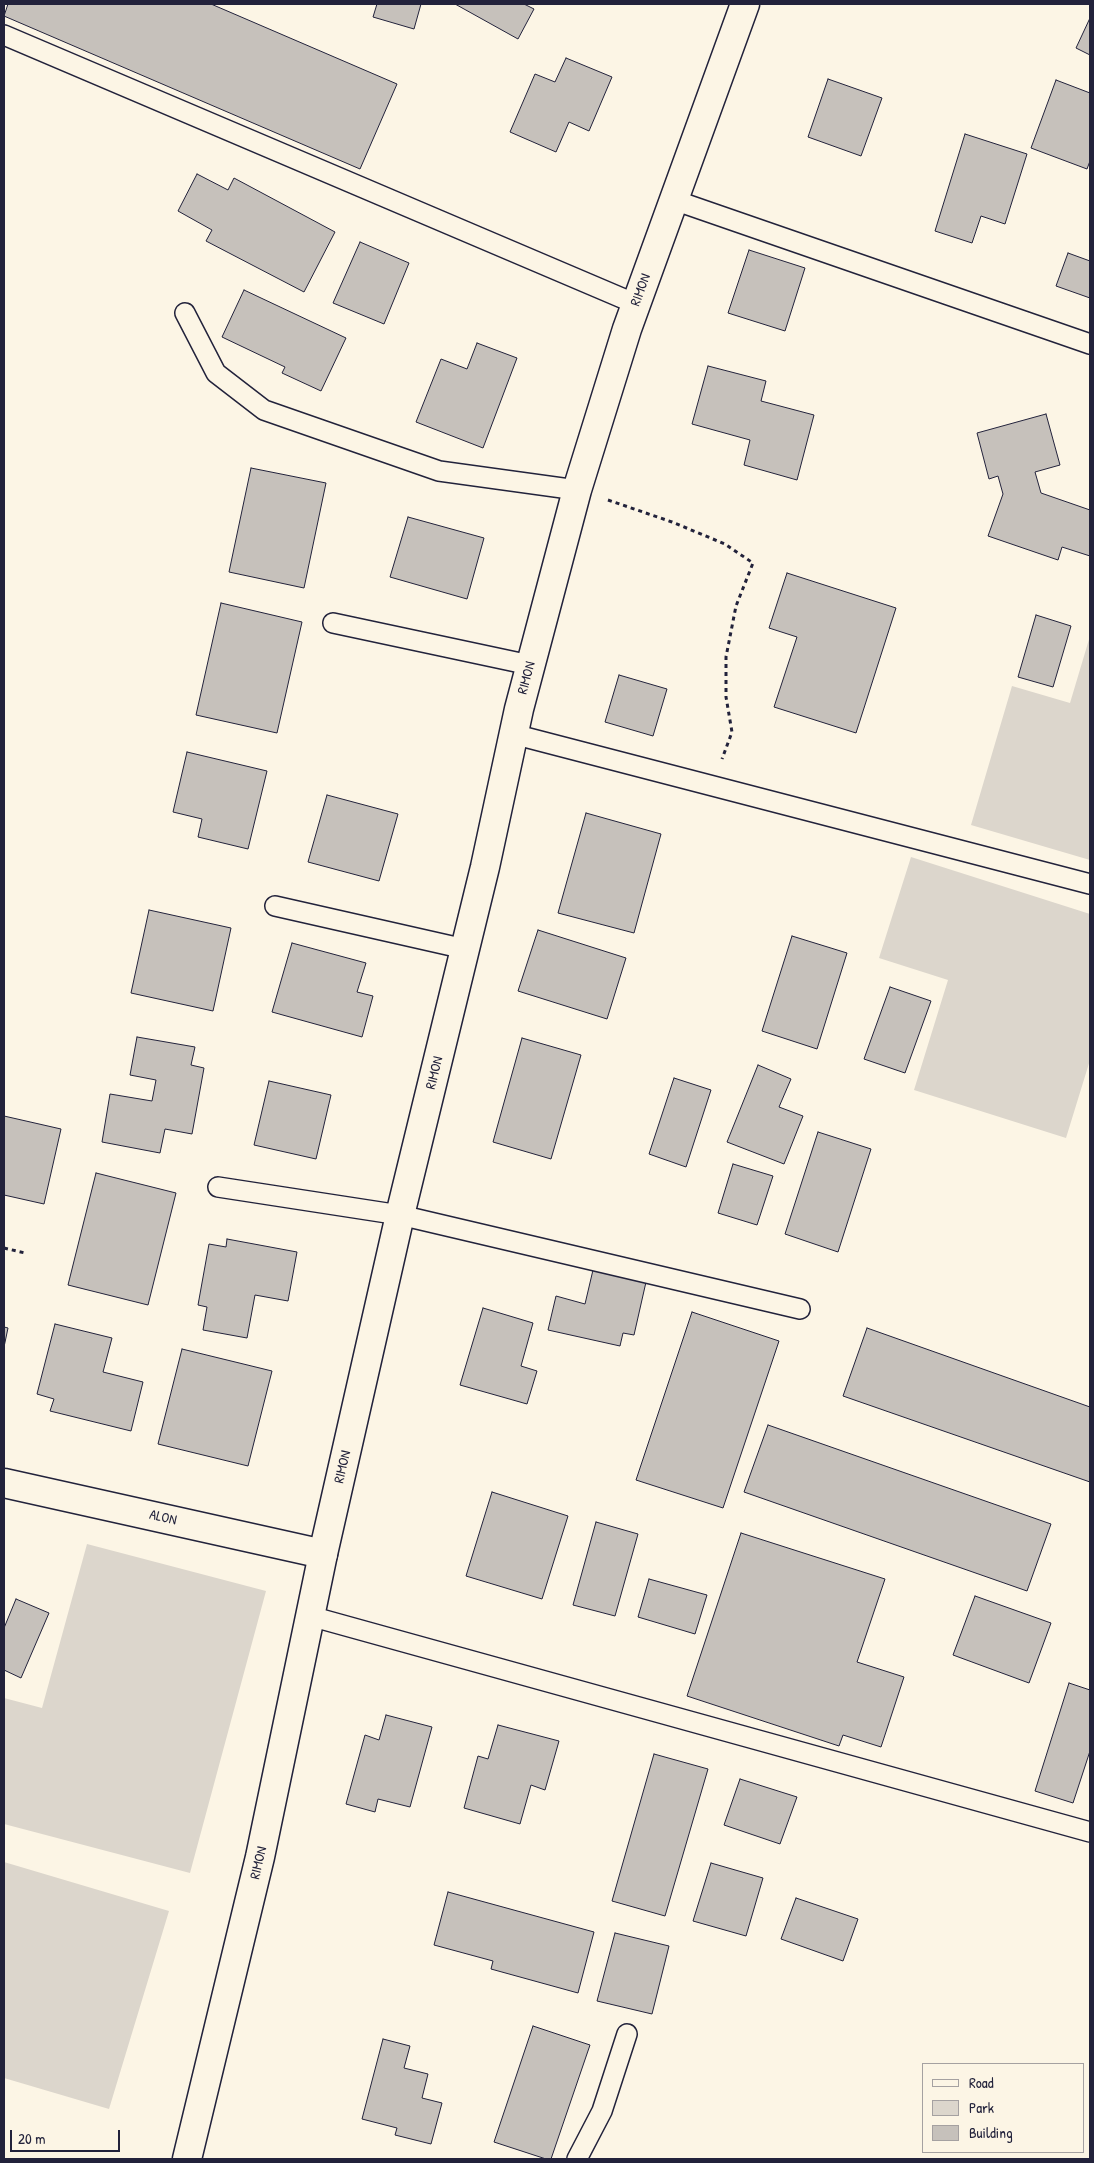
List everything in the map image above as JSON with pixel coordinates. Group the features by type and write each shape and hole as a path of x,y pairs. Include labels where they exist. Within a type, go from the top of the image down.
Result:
{"street":[{"name":"RIMON","path":"187,2159 260,1857 323,1554 400,1215 465,949 530,665 577,490 636,304 745,4"},
{"name":"ALON","path":"4,1483 323,1554"}],"lane":[{"path":"4,35 636,304"},
{"path":"674,200 1090,344"},
{"path":"185,313 216,373 264,410 439,472 577,490"},
{"path":"333,623 530,665"},
{"path":"514,734 1090,884"},
{"path":"275,906 465,949"},
{"path":"218,1187 400,1215 800,1309"},
{"path":"310,1616 1090,1832"},
{"path":"577,2159 602,2111 627,2034"}],"path":[{"path":"577,490 726,544 753,563 736,606 726,657 726,698 732,732 712,785"},
{"path":"4,1248 25,1253"}],"green space":[{"path":"1090,636 1090,860 971,825 1012,686 1070,703"},
{"path":"911,857 1090,914 1090,1060 1066,1138 914,1090 948,980 879,958"},
{"path":"87,1544 266,1591 190,1873 4,1824 4,1698 42,1708"},
{"path":"4,1862 169,1911 109,2109 4,2078"}],"building":[{"path":"8,4 211,4 397,84 360,169 4,16"},
{"path":"377,4 421,4 414,29 373,17"},
{"path":"455,4 524,4 534,9 518,39"},
{"path":"1090,18 1090,55 1076,48"},
{"path":"566,58 612,77 589,131 569,122 556,152 510,132 535,74 555,82"},
{"path":"828,79 882,98 861,156 808,137"},
{"path":"1056,80 1090,93 1090,161 1087,169 1031,148"},
{"path":"965,134 1027,154 1005,224 981,216 972,243 935,231"},
{"path":"197,174 228,190 234,178 335,232 304,292 206,241 212,230 178,211"},
{"path":"360,242 409,263 384,324 333,303"},
{"path":"749,250 805,268 785,331 728,313"},
{"path":"1068,253 1090,261 1090,298 1056,286"},
{"path":"244,290 346,338 321,391 282,373 285,367 222,337"},
{"path":"477,343 517,358 483,448 416,422 441,359 467,369"},
{"path":"708,366 766,381 761,401 814,415 797,480 744,465 750,440 692,424"},
{"path":"1046,414 1060,465 1035,472 1041,493 1090,510 1090,556 1062,547 1058,560 988,536 1003,494 998,476 989,479 977,433"},
{"path":"251,468 326,483 304,588 229,572"},
{"path":"408,517 484,538 467,599 390,577"},
{"path":"787,573 896,608 856,733 774,707 797,637 769,628"},
{"path":"221,603 302,622 277,733 196,715"},
{"path":"1036,615 1071,626 1053,687 1018,677"},
{"path":"619,675 667,689 653,736 605,722"},
{"path":"187,752 267,771 248,849 198,837 202,819 173,812"},
{"path":"327,795 398,814 379,881 308,862"},
{"path":"586,813 661,834 634,933 558,913"},
{"path":"149,910 231,928 213,1011 131,993"},
{"path":"538,930 626,958 607,1019 518,991"},
{"path":"792,936 847,953 817,1049 762,1031"},
{"path":"292,943 366,963 357,992 373,996 362,1037 272,1012"},
{"path":"890,987 931,1001 905,1073 864,1059"},
{"path":"137,1037 195,1047 191,1065 204,1068 192,1134 165,1129 160,1153 102,1142 110,1094 152,1101 156,1080 130,1075"},
{"path":"522,1038 581,1055 551,1159 493,1142"},
{"path":"758,1065 791,1079 779,1107 803,1116 784,1164 727,1142"},
{"path":"674,1078 711,1090 686,1167 649,1154"},
{"path":"269,1081 331,1095 316,1159 254,1145"},
{"path":"4,1116 61,1129 44,1204 4,1195"},
{"path":"818,1132 871,1149 838,1252 785,1234"},
{"path":"733,1164 773,1176 757,1225 718,1213"},
{"path":"96,1173 176,1193 148,1305 68,1285"},
{"path":"227,1239 297,1252 288,1301 255,1295 247,1338 203,1330 207,1307 198,1305 209,1244 226,1247"},
{"path":"593,1270 646,1282 634,1335 623,1333 620,1346 548,1330 556,1296 585,1304"},
{"path":"483,1308 533,1323 521,1366 537,1371 527,1404 460,1385"},
{"path":"692,1312 779,1341 723,1508 636,1480"},
{"path":"55,1324 112,1338 103,1372 143,1382 131,1431 50,1411 54,1399 37,1394"},
{"path":"4,1327 8,1328 4,1347"},
{"path":"867,1328 1090,1407 1090,1482 843,1396"},
{"path":"182,1349 272,1371 248,1466 158,1444"},
{"path":"768,1425 1051,1524 1027,1591 744,1492"},
{"path":"492,1492 568,1516 542,1599 466,1576"},
{"path":"596,1522 638,1534 615,1616 573,1605"},
{"path":"741,1533 885,1579 857,1662 904,1677 881,1747 843,1735 839,1746 687,1696"},
{"path":"649,1579 707,1595 695,1634 638,1617"},
{"path":"975,1596 1051,1623 1029,1683 953,1655"},
{"path":"16,1599 49,1613 21,1678 4,1670 4,1628"},
{"path":"1069,1683 1090,1690 1090,1751 1073,1803 1035,1791"},
{"path":"386,1715 432,1727 410,1807 378,1799 375,1812 346,1804 365,1735 379,1740"},
{"path":"498,1725 559,1741 545,1790 531,1785 520,1824 464,1808 478,1756 488,1759"},
{"path":"654,1754 708,1769 665,1916 612,1901"},
{"path":"740,1779 797,1797 780,1844 724,1825"},
{"path":"711,1863 763,1878 746,1936 693,1921"},
{"path":"448,1892 594,1932 578,1993 491,1969 493,1961 434,1945"},
{"path":"796,1898 858,1919 843,1961 781,1939"},
{"path":"615,1933 669,1946 652,2014 597,2001"},
{"path":"533,2026 590,2045 551,2159 494,2142"},
{"path":"383,2039 410,2046 404,2068 428,2074 422,2098 442,2103 431,2144 395,2135 397,2128 362,2119"}]}
